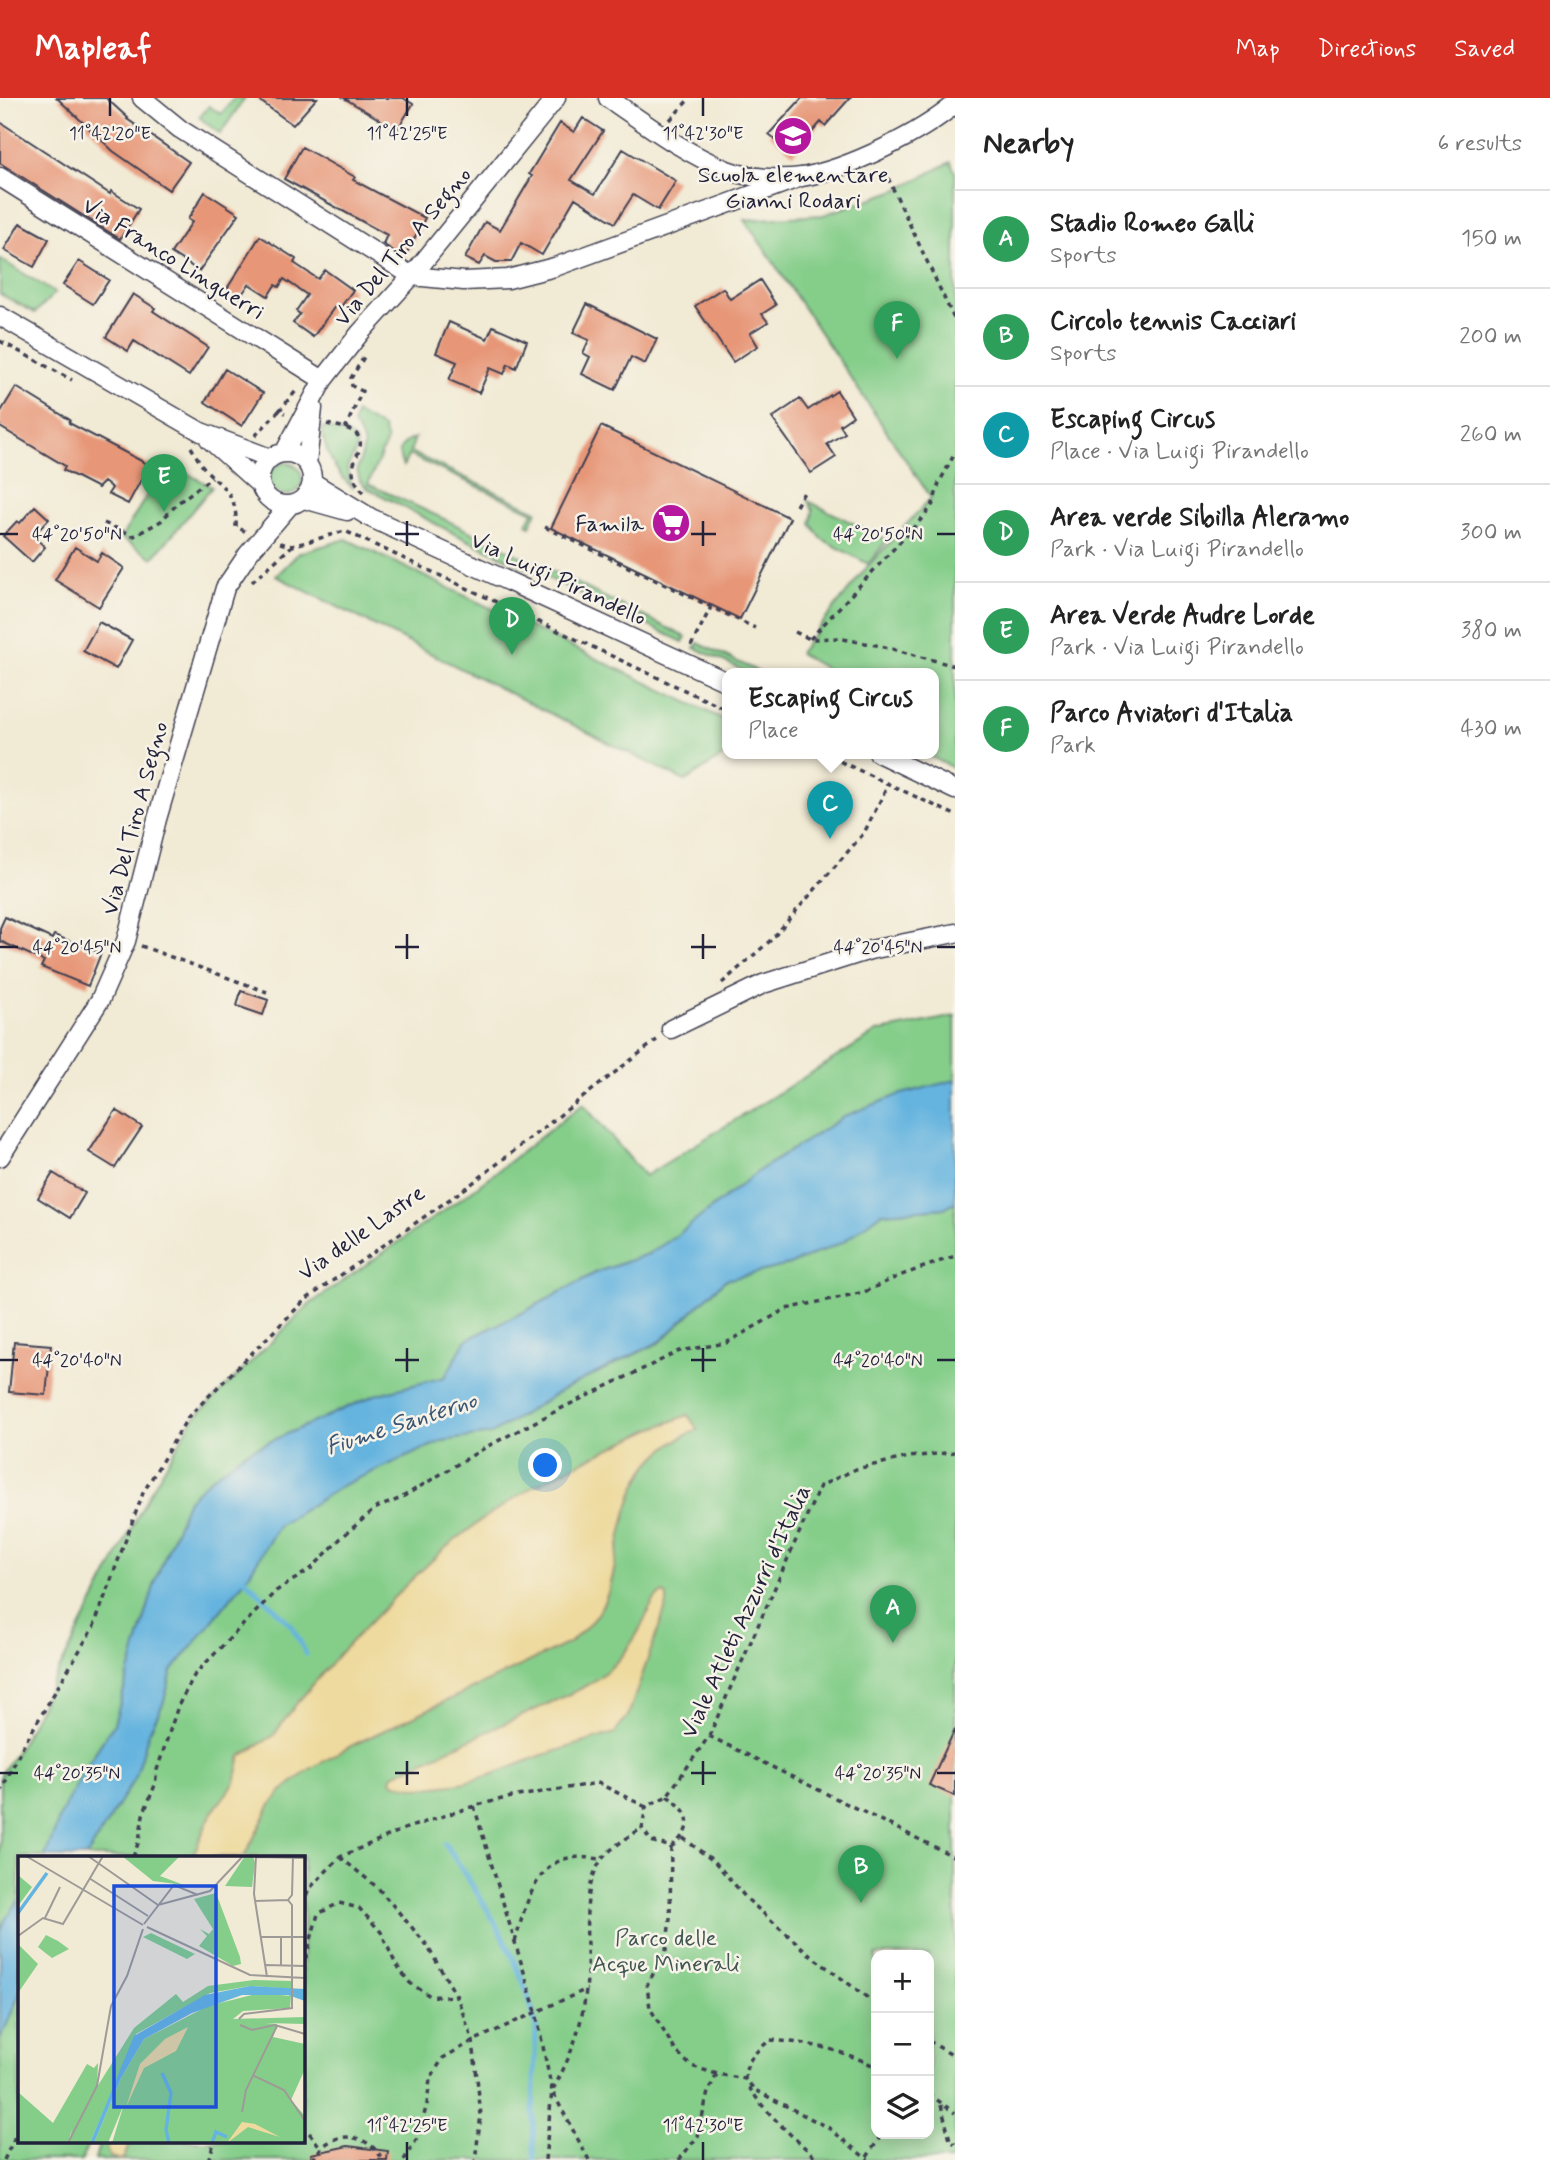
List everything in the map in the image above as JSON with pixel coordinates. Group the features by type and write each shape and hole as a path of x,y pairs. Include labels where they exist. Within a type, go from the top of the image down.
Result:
{"street":[{"path":"142,98 180,130 412,276 464,281 508,279 609,249 896,143 955,104"},
{"name":"Via Del Tiro A Segno","path":"277,456 319,387 360,334 412,276 556,98"},
{"path":"608,98 681,147 729,171 764,177 801,177"},
{"name":"Via Franco Linguerri","path":"0,177 319,387"},
{"name":"Via Luigi Pirandello","path":"0,316 194,436 265,493 371,518"},
{"path":"297,502 312,482 307,463 319,387"},
{"name":"Via Luigi Pirandello","path":"194,436 277,456 293,454 307,463"},
{"path":"265,493 261,470 277,456"},
{"name":"Via Luigi Pirandello","path":"312,482 371,518 722,680"},
{"name":"Via Del Tiro A Segno","path":"258,537 265,493"},
{"name":"Via Del Tiro A Segno","path":"0,1157 100,1000 125,941 157,820 225,588 258,537 297,502"},
{"path":"890,759 955,790"},
{"path":"671,1030 763,984 870,950 955,933"}],"path":[{"path":"670,121 690,98"},
{"path":"888,178 955,321"},
{"path":"0,341 76,382"},
{"path":"345,429 362,391 352,386 351,378 362,364 366,352"},
{"path":"312,420 353,431 360,444 360,453 351,469 354,480 369,497"},
{"path":"194,436 204,468 226,490 237,508 236,527 258,537 292,546"},
{"path":"810,639 926,514 955,453"},
{"path":"104,523 134,536 161,521 179,502 213,477"},
{"path":"796,506 806,489"},
{"path":"545,527 755,628"},
{"path":"247,588 292,546 345,531 722,708"},
{"path":"795,632 810,639 838,638 870,644 955,666"},
{"path":"835,759 955,815"},
{"path":"721,985 771,940 864,833 889,783"},
{"path":"125,941 267,992"},
{"name":"Via delle Lastre","path":"0,1793 23,1746 93,1626 143,1493 188,1417 306,1300 470,1185 671,1030"},
{"path":"133,1856 143,1815 155,1785 157,1770 178,1706 195,1674 276,1591 311,1569 376,1508 399,1499 488,1447 566,1406 680,1351 726,1343 786,1309 864,1292 955,1256"},
{"name":"Viale Atleti Azzurri d'Italia","path":"667,1796 709,1736 820,1486 856,1469 955,1452"},
{"path":"709,1736 955,1857"},
{"path":"304,1902 309,1889 341,1857 404,1829 474,1806 598,1783 646,1807"},
{"path":"646,1807 667,1796 682,1805 688,1822 683,1838 671,1847"},
{"path":"474,1806 536,2012 552,2091 589,2160"},
{"path":"545,2160 552,2091 569,2061 587,1989 589,1903 594,1873 602,1859 642,1828 646,1807"},
{"path":"642,1828 651,1841 671,1847"},
{"path":"683,1838 715,1862 747,1899 814,1958 871,2000"},
{"path":"671,1847 670,1919 666,1951 647,1985 650,2008 675,2050 691,2066 745,2079 755,2090 829,2128 868,2159 880,2139"},
{"path":"341,1857 379,1888 426,1944 457,1997 473,2041 481,2115 475,2160"},
{"path":"515,1942 529,1898 545,1872 559,1861 575,1857 602,1859"},
{"path":"304,1964 318,1914 339,1903 359,1908 382,1932 396,1965 410,1983 430,1996 457,1997"},
{"path":"404,2160 418,2137 427,2104 430,2079 443,2058 473,2041 587,1989"},
{"path":"814,2160 814,2156 778,2124 758,2101 745,2079 746,2065 755,2052 770,2040 809,2043 871,2064"},
{"path":"934,2044 955,2057"},
{"path":"679,2160 698,2136 708,2092 718,2074"},
{"path":"934,2099 955,2113"},
{"path":"941,2105 950,2140 955,2144"},
{"path":"304,2126 321,2148"},
{"path":"4,2160 18,2129"},
{"path":"313,2160 331,2140 343,2137 366,2141 376,2148 383,2160"},
{"path":"208,2160 215,2142"}],"green space":[{"path":"234,98 245,98 220,134 199,117 209,106 221,114"},
{"path":"951,162 955,172 955,769 936,759 939,759 939,668 824,668 799,653 867,567 931,498 745,220 823,215 897,190"},
{"path":"0,259 55,293 35,313 0,294"},
{"path":"356,413 383,428 387,441 368,484 686,637 683,642 461,537 367,488 360,481 357,469 364,446 353,424"},
{"path":"322,427 340,431 355,441 357,446 347,468 352,487 331,460"},
{"path":"415,438 410,452 537,511 530,526 527,524 533,512 409,455 403,466 401,449"},
{"path":"167,462 212,487 153,558 121,538"},
{"path":"286,463 297,468 302,479 297,490 286,495 275,490 270,479 275,468"},
{"path":"808,501 887,540 868,564 822,539 811,524 813,510"},
{"path":"346,539 722,719 722,757 685,781 276,576 299,553"},
{"path":"698,643 750,668 738,668 695,648"},
{"path":"955,1016 955,1080 847,1115 760,1170 675,1237 648,1254 597,1272 466,1340 445,1377 375,1395 246,1452 210,1479 188,1500 157,1576 114,1724 85,1768 61,1814 45,1856 18,1856 18,1901 0,1931 0,1776 21,1744 148,1496 193,1419 310,1304 473,1190 583,1104 645,1176 877,1032"},
{"name":"Parco delle Acque Minerali","path":"955,1202 955,2160 95,2160 100,2142 304,2142 304,1856 87,1856 136,1776 149,1732 163,1704 172,1671 247,1578 278,1526 343,1485 442,1441 491,1434 564,1389 661,1342 725,1280 789,1265 843,1242 882,1213 944,1208"},
{"path":"18,1997 18,2142 89,2142 82,2160 0,2160 0,2040"}],"sand":[{"path":"688,1415 698,1430 660,1452 638,1482 625,1518 612,1582 606,1597 593,1619 569,1643 353,1745 310,1769 282,1791 270,1806 245,1856 192,1856 211,1814 235,1782 241,1756 273,1736 340,1653 444,1549 480,1521 534,1486 649,1430"},
{"path":"662,1593 667,1596 667,1604 628,1716 615,1733 461,1783 419,1788 393,1783 393,1775 580,1689 609,1670 636,1636 652,1603"},
{"path":"106,2142 131,2142 121,2160 110,2157"}],"water":[{"name":"Fiume Santerno","path":"955,1080 955,1202 944,1208 882,1213 843,1242 789,1265 725,1280 661,1341 564,1389 491,1434 442,1441 343,1485 278,1526 247,1578 172,1671 163,1704 149,1732 136,1776 87,1856 45,1856 61,1814 85,1768 114,1724 157,1576 188,1500 210,1479 246,1452 375,1395 445,1377 466,1340 597,1272 648,1254 675,1237 760,1170 847,1115 898,1095"},
{"path":"18,1901 18,1997 0,2040 0,1931"}],"building":[{"path":"57,98 106,98 127,119 189,162 169,190 113,151"},
{"path":"256,98 317,98 293,125"},
{"path":"344,98 403,98 413,104 397,130"},
{"path":"802,98 850,98 825,126 821,122 793,154 769,134"},
{"path":"583,118 603,131 571,180 595,194 623,149 676,181 658,210 633,195 615,223 575,198 542,255 521,243 511,262 496,262 485,256 479,265 465,258 485,222 500,230 560,123 574,132"},
{"path":"0,122 110,194 111,191 139,209 120,239 0,163"},
{"path":"302,147 355,177 353,180 425,218 404,258 383,244 387,235 284,179"},
{"path":"205,192 239,214 199,271 171,253 192,222 188,219"},
{"path":"20,223 49,239 34,267 4,250"},
{"path":"260,236 296,259 294,263 318,279 325,270 353,290 340,308 336,305 313,337 293,323 300,314 296,311 307,295 284,279 279,287 275,285 268,296 249,284 238,300 225,292"},
{"path":"79,261 109,280 93,304 63,285"},
{"path":"760,280 776,305 762,314 768,322 750,333 758,346 733,362 695,306 723,288 730,299"},
{"path":"133,294 155,308 153,311 208,347 189,376 134,341 128,351 106,337"},
{"path":"587,304 657,339 645,364 631,357 615,390 582,374 590,357 583,353 589,340 573,333"},
{"path":"449,322 487,339 493,326 527,341 516,368 508,364 504,374 490,368 479,393 449,380 457,362 436,353"},
{"path":"225,369 263,393 242,426 205,402"},
{"path":"16,387 70,420 69,423 149,465 128,504 108,494 112,488 104,482 98,488 63,470 65,466 0,427 0,413"},
{"path":"837,391 853,416 840,425 845,433 827,444 836,457 811,473 772,418 800,399 808,410"},
{"name":"Famila","path":"601,426 790,518 740,619 551,528"},
{"path":"35,506 49,519 33,536 45,547 32,562 3,536 17,521 20,523"},
{"path":"75,547 97,561 102,553 124,568 99,607 55,580"},
{"path":"99,622 132,640 116,669 83,651"},
{"path":"5,917 52,939 54,935 101,953 88,986 41,967 44,961 0,941 0,928"},
{"path":"241,991 268,1000 263,1015 237,1006"},
{"path":"116,1110 142,1127 115,1168 89,1152"},
{"path":"53,1173 85,1193 70,1218 38,1198"},
{"path":"14,1342 51,1345 46,1395 9,1392"},
{"path":"955,1729 955,1796 929,1785"},
{"path":"348,2146 388,2151 387,2160 312,2160 311,2154"}],"waterway":[{"path":"242,1576 292,1626 306,1654"},
{"path":"445,1844 500,1932 512,1955 530,2003 536,2028 534,2160"}],"place":[{"name":"Scuola elementare Gianni Rodari","path":"793,136"},
{"name":"Parco Aviatori d'Italia","path":"897,359"},
{"name":"Area Verde Audre Lorde","path":"164,512"},
{"name":"Famila","path":"671,523"},
{"name":"Area verde Sibilla Aleramo","path":"512,655"},
{"name":"Escaping Circus","path":"830,839"},
{"name":"Stadio Romeo Galli","path":"893,1643"},
{"name":"Circolo tennis Cacciari","path":"861,1903"}]}
